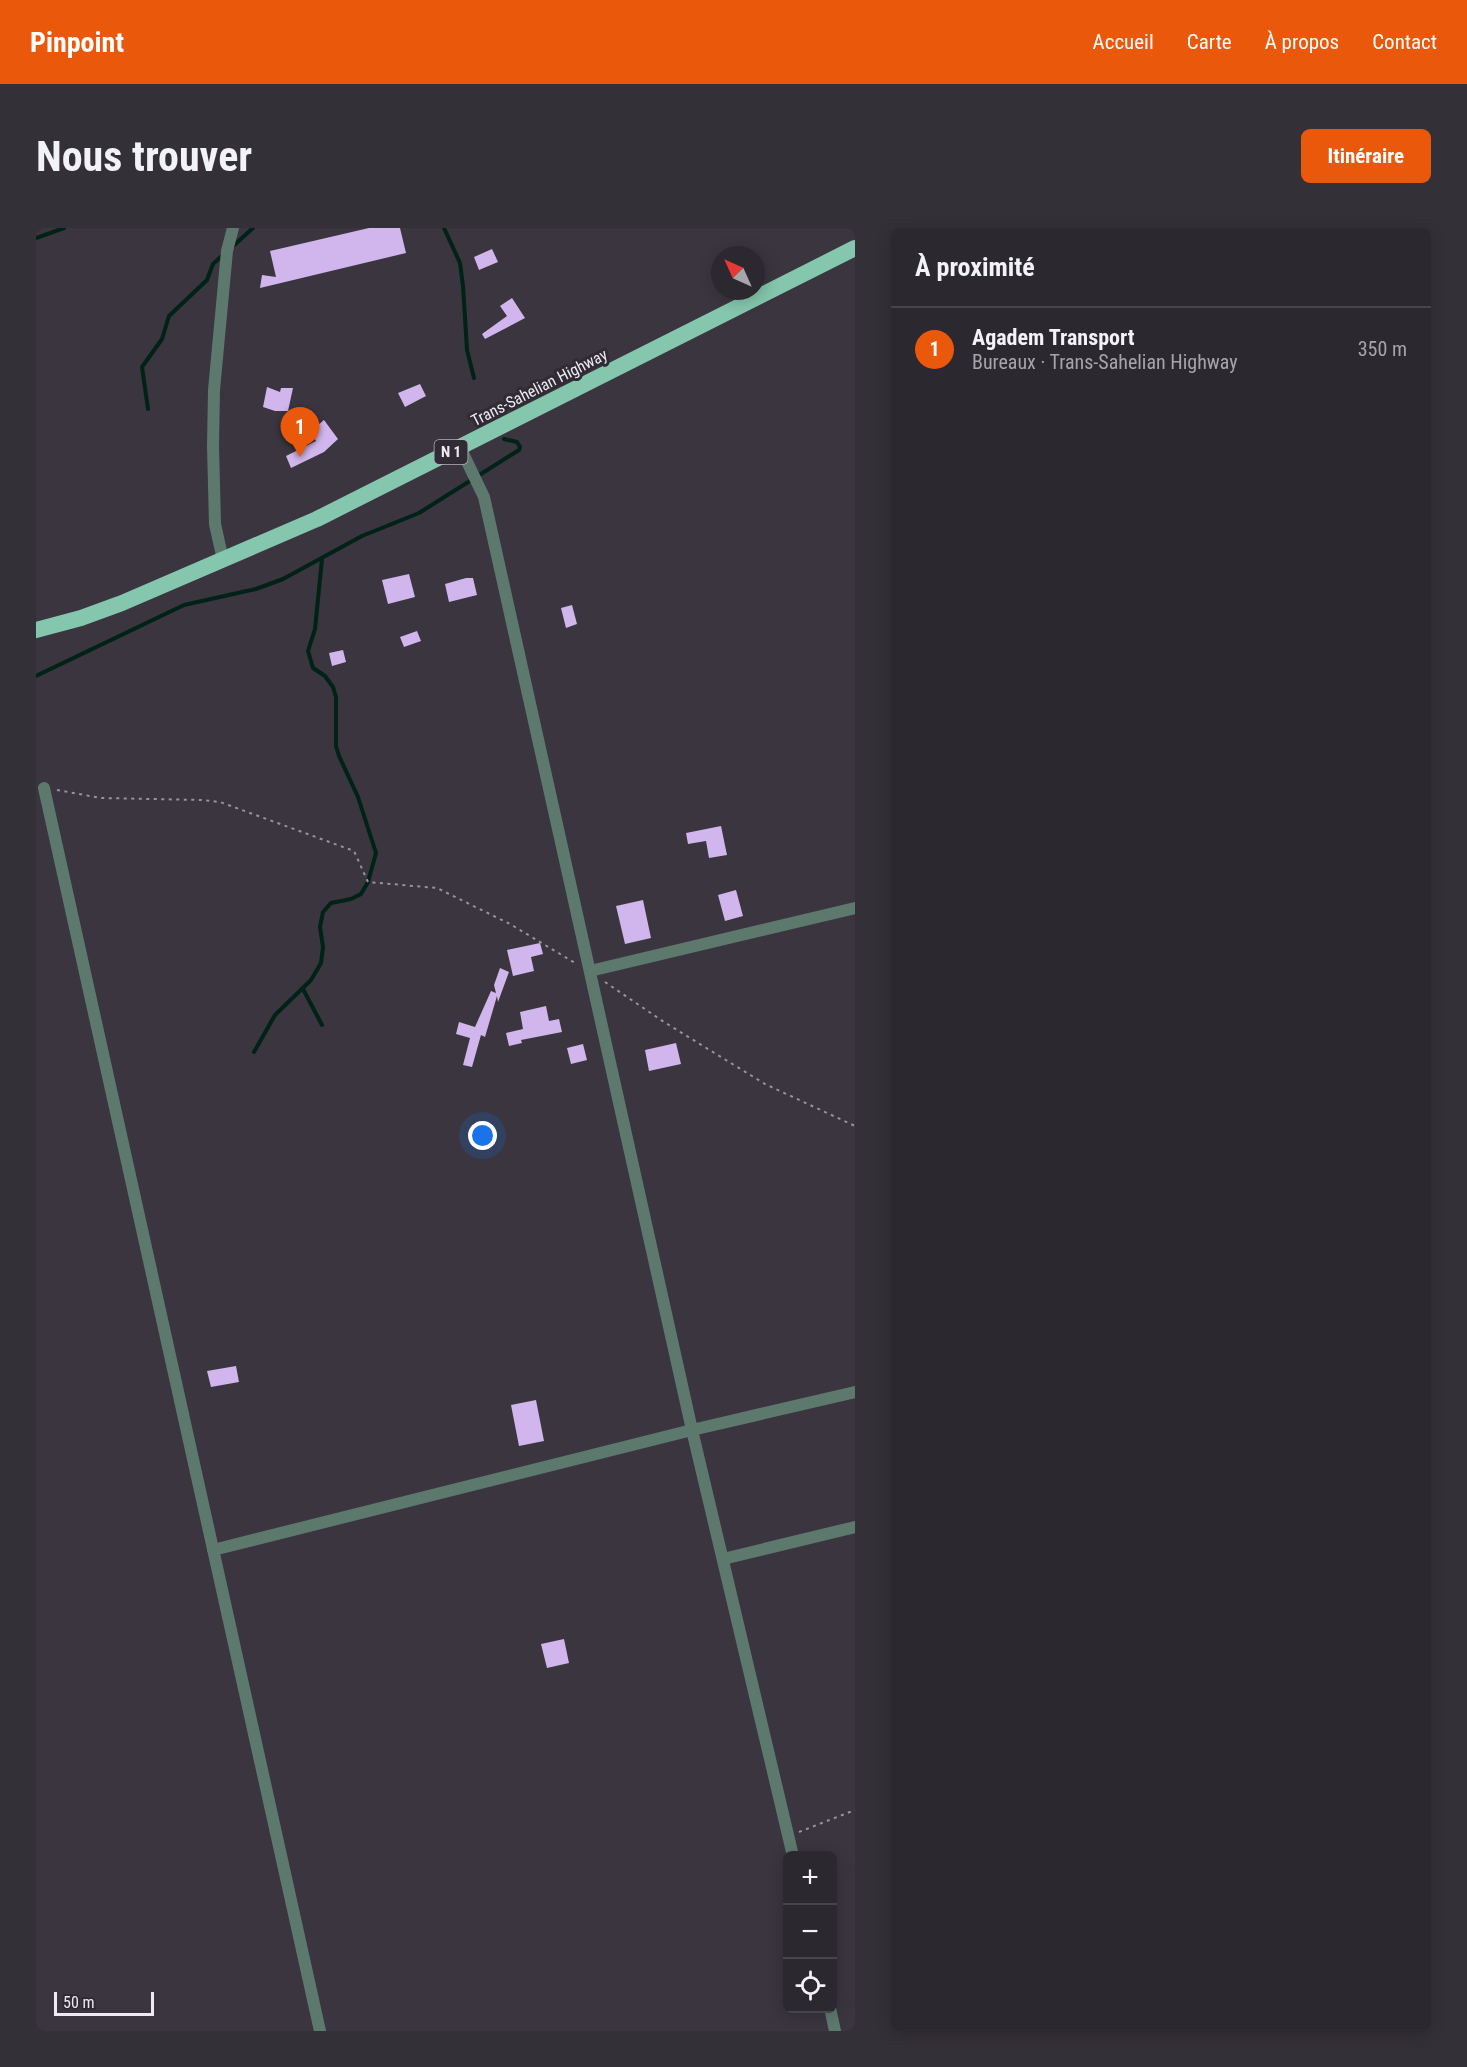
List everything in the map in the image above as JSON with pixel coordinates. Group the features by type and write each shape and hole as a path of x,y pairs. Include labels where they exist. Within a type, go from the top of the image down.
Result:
{"highway":[{"name":"Trans-Sahelian Highway","path":"36,630 81,618 122,603 317,519 855,248"}],"street":[{"path":"223,560 215,524 214,390 227,251 233,228"},
{"path":"460,447 484,497 692,1430 792,1851"},
{"path":"44,788 320,2031"},
{"path":"590,971 855,908"},
{"path":"213,1550 692,1430 855,1392"},
{"path":"723,1559 855,1527"},
{"path":"831,2013 835,2031"}],"path":[{"path":"44,788 101,798 220,802 354,851 368,882 437,888 510,924 590,971 664,1022 765,1084 855,1126"},
{"path":"789,1836 855,1810"}],"building":[{"path":"369,228 400,228 406,253 260,288 262,275 276,277 270,251"},
{"path":"492,249 498,262 479,270 474,257"},
{"path":"512,298 525,318 485,339 482,334 507,316 500,306"},
{"path":"420,384 426,396 405,407 398,393"},
{"path":"267,387 280,392 281,388 293,388 288,411 275,411 263,407"},
{"path":"324,420 338,439 324,452 291,468 286,456 316,441 310,432"},
{"path":"409,574 415,597 388,604 382,580"},
{"path":"473,578 477,595 449,602 445,584"},
{"path":"572,605 577,624 566,628 561,608"},
{"path":"417,631 421,641 404,647 400,637"},
{"path":"343,650 346,662 332,666 329,653"},
{"path":"721,826 727,855 709,858 706,841 688,844 686,833"},
{"path":"736,890 743,916 725,921 718,895"},
{"path":"643,900 651,938 625,944 616,906"},
{"path":"540,943 543,954 531,957 534,971 513,976 507,950"},
{"path":"500,968 509,972 498,1002 497,996 485,1037 481,1035 472,1067 463,1065 470,1038 456,1034 459,1022 475,1027 491,991 496,993 494,985"},
{"path":"546,1006 549,1021 559,1019 562,1032 521,1040 522,1043 509,1046 506,1033 523,1029 520,1012"},
{"path":"676,1043 681,1064 649,1071 645,1050"},
{"path":"583,1044 587,1060 571,1064 567,1048"},
{"path":"236,1366 239,1382 211,1387 207,1371"},
{"path":"536,1400 544,1441 519,1446 511,1405"},
{"path":"564,1639 569,1663 547,1668 541,1644"}],"waterway":[{"path":"36,238 64,228"},
{"path":"232,247 253,228"},
{"path":"444,228 460,263 467,350 474,378"},
{"path":"148,409 142,367 162,339 169,316 207,280 213,264 224,254"},
{"path":"36,676 184,605 256,589 283,579 362,536 419,513 519,450 517,442 504,439"},
{"path":"254,1052 275,1015 311,980 321,963 323,947 320,927 323,912 331,903 351,899 361,894 368,882 376,853 358,797 336,746 336,697 333,687 325,676 313,668 308,651 315,629 322,559"},
{"path":"303,989 322,1025"}],"place":[{"name":"Agadem Transport","path":"300,457"}]}
